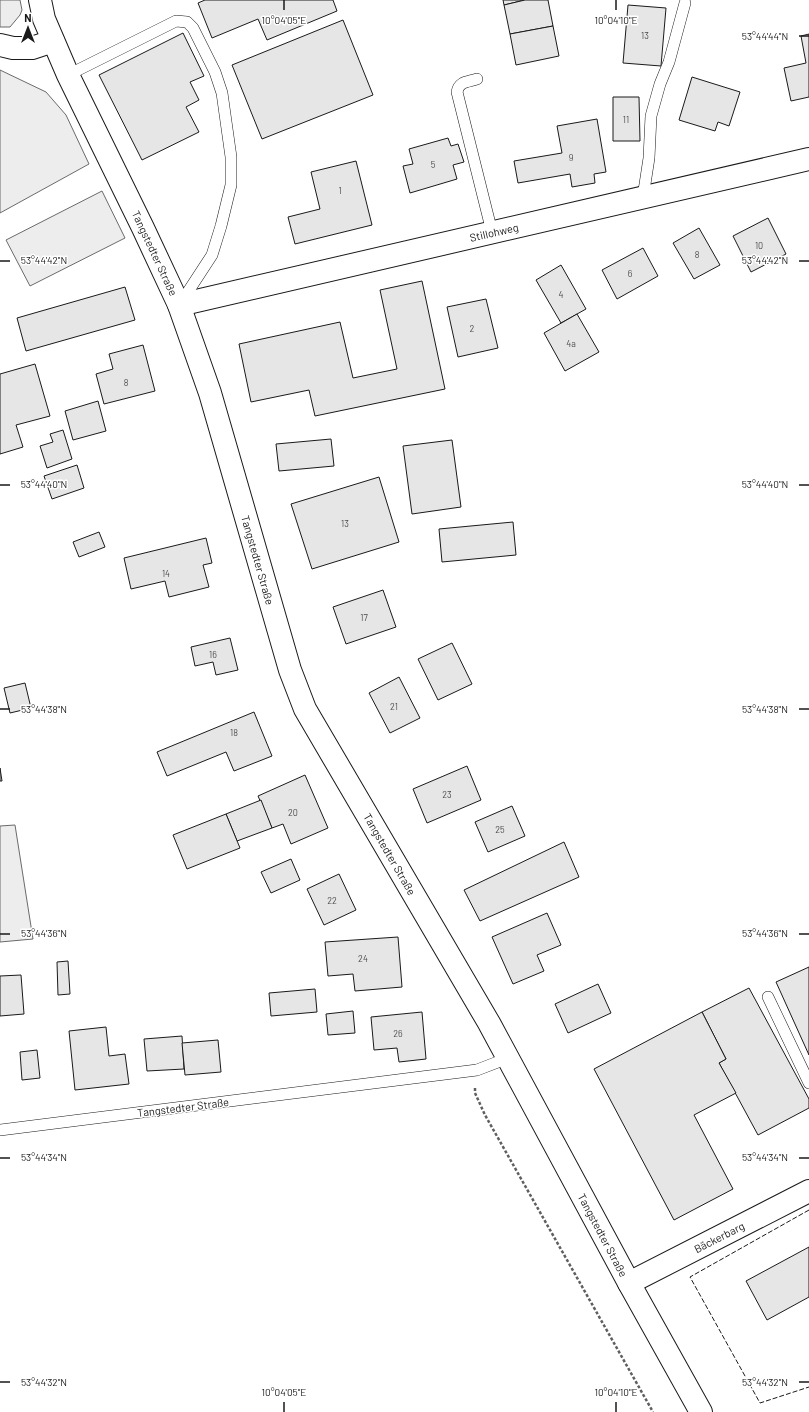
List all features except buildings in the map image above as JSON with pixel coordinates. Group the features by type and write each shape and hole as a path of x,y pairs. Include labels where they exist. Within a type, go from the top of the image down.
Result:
{"street":[{"name":"Tangstedter Straße","path":"40,0 44,19 68,75 144,228 179,305 210,393 290,670 305,709 489,1023 629,1284 700,1412"},
{"path":"0,45 13,48 32,48 53,41"},
{"name":"Stillohweg","path":"179,305 225,293 809,159"},
{"name":"Bäckerbarg","path":"629,1284 809,1191"}],"lane":[{"path":"643,197 649,158 651,116 660,84 669,62 685,3"},
{"path":"68,75 176,22 187,22 193,28 215,72 223,100 231,157 231,185 222,226 212,255 179,305"},
{"path":"477,79 460,84 457,92 492,232"},
{"path":"768,997 809,1083"},
{"name":"Tangstedter Straße","path":"0,1130 477,1070 508,1058"}],"path":[{"path":"477,1070 475,1093 485,1116 653,1412"}],"shaded area":[{"path":"0,0 20,0 22,10 20,15 10,27 0,27"},
{"path":"0,70 46,92 66,115 89,164 0,213"},
{"path":"102,191 125,238 30,286 6,240"},
{"path":"15,825 33,939 0,942 0,826"}],"fence":[{"path":"809,1210 690,1277 760,1403 809,1387"}]}
